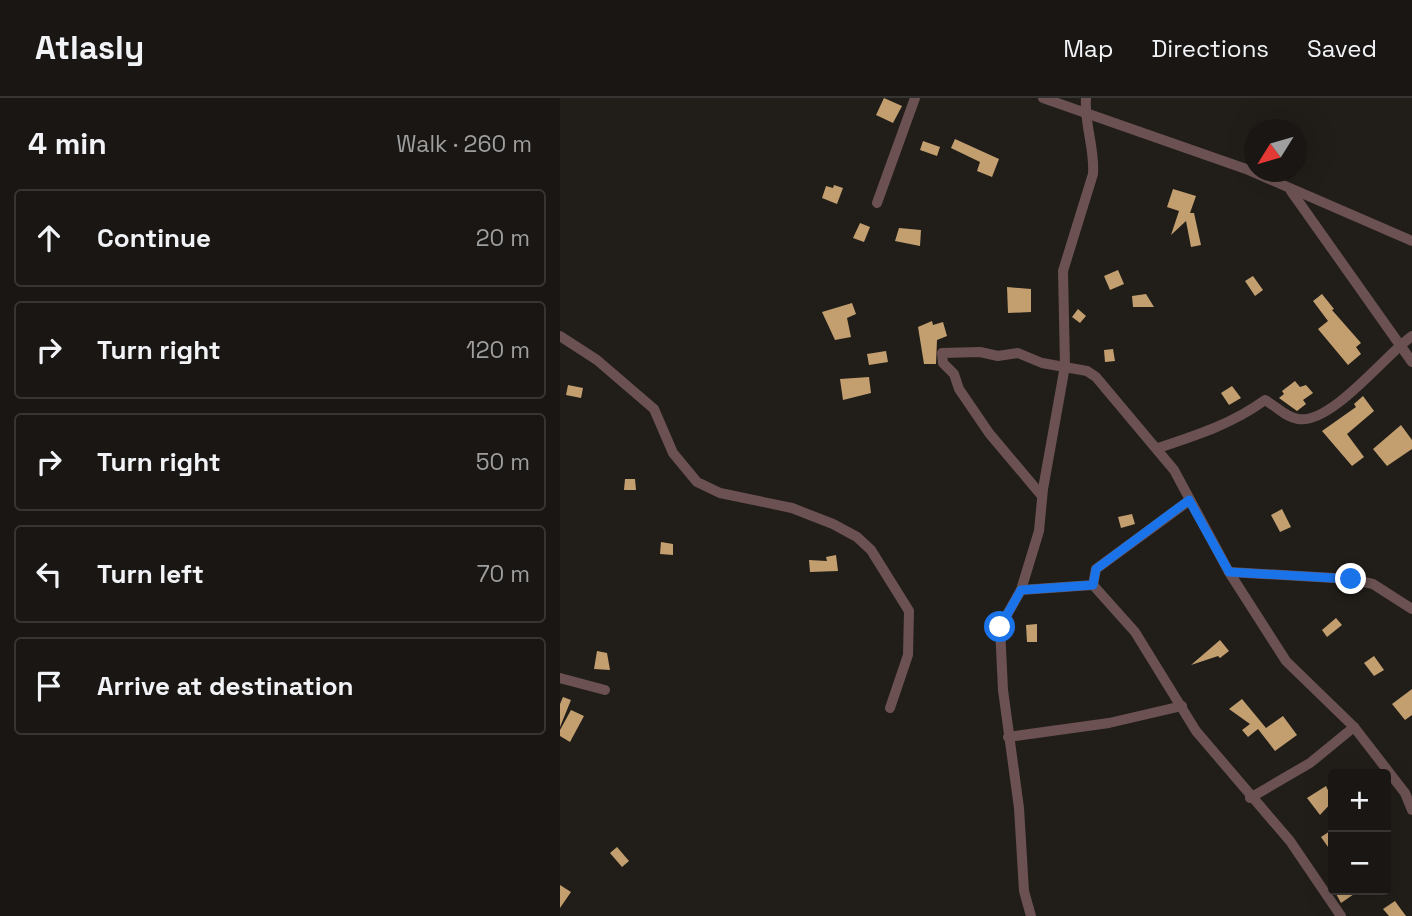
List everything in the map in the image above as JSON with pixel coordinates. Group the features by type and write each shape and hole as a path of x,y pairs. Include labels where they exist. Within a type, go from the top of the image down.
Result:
{"street":[{"path":"877,203 915,98"},
{"path":"1043,98 1246,169 1412,241"},
{"path":"1031,916 1024,891 1019,808 1008,737 1000,627 1021,590 1039,531 1042,496 1065,366 1063,271 1093,174 1094,161 1085,113 1086,98"},
{"path":"1290,189 1412,362"},
{"path":"560,336 597,360 654,408 673,453 697,482 720,493 792,508 858,537 871,550 909,611 908,655 890,708"},
{"path":"1158,448 1217,429 1251,411 1265,400 1294,419 1304,420 1318,416 1344,397 1412,336"},
{"path":"1042,496 989,433 941,355 960,351 998,355 1018,352 1042,363 1092,373 1158,448 1229,572 1286,661 1354,727 1405,793 1412,810"},
{"path":"1093,585 1096,569 1189,500"},
{"path":"1229,572 1351,579 1373,584 1412,609"},
{"path":"1021,590 1093,585"},
{"path":"1093,585 1135,632 1196,731 1250,798 1290,841 1341,916"},
{"path":"560,678 606,690"},
{"path":"1008,737 1109,723 1182,706"},
{"path":"1250,798 1310,763 1354,727"}],"building":[{"path":"884,98 902,106 893,123 876,115"},
{"path":"955,139 999,159 992,177 977,171 980,162 951,148"},
{"path":"923,141 940,147 937,156 920,150"},
{"path":"834,185 843,188 837,204 822,198 826,186 833,188"},
{"path":"1173,189 1196,196 1190,213 1194,213 1201,245 1191,247 1186,221 1171,235 1179,211 1167,207"},
{"path":"860,223 870,227 864,242 853,238"},
{"path":"899,228 921,230 920,246 895,241"},
{"path":"1118,270 1124,284 1110,290 1104,276"},
{"path":"1253,276 1263,290 1255,296 1245,281"},
{"path":"1007,287 1031,289 1031,312 1008,313"},
{"path":"1146,294 1154,307 1133,307 1132,296"},
{"path":"1322,294 1334,309 1332,310 1361,343 1356,347 1361,354 1348,365 1318,329 1328,321 1313,301"},
{"path":"852,303 856,314 847,318 851,337 835,340 822,312"},
{"path":"1078,309 1086,316 1080,323 1072,317"},
{"path":"932,321 933,325 943,322 947,336 937,340 936,364 924,364 918,327"},
{"path":"1113,349 1115,361 1105,362 1104,350"},
{"path":"886,351 888,362 869,365 867,354"},
{"path":"869,377 871,393 843,400 840,379"},
{"path":"1295,381 1300,387 1306,385 1313,393 1303,400 1306,404 1297,411 1279,398 1284,394 1282,391"},
{"path":"568,385 583,388 581,398 566,395"},
{"path":"1232,386 1241,398 1229,405 1221,393"},
{"path":"1363,396 1374,411 1347,434 1364,457 1352,466 1322,431 1356,407 1354,404"},
{"path":"1401,425 1412,440 1412,449 1387,466 1373,449"},
{"path":"625,479 635,479 636,490 624,490"},
{"path":"1282,509 1291,527 1280,532 1271,515"},
{"path":"1132,514 1135,524 1121,528 1118,517"},
{"path":"661,542 673,544 673,555 660,554"},
{"path":"836,555 838,571 810,572 809,560 827,561 826,557"},
{"path":"1336,618 1342,625 1327,637 1322,630"},
{"path":"1037,624 1037,642 1027,642 1026,625"},
{"path":"1220,640 1229,651 1220,658 1218,656 1191,665"},
{"path":"597,651 607,653 610,670 594,669"},
{"path":"1374,656 1384,670 1374,676 1364,663"},
{"path":"1412,689 1412,715 1405,720 1392,704"},
{"path":"563,697 571,700 560,727 560,704"},
{"path":"1242,699 1266,728 1283,716 1297,735 1275,751 1258,729 1248,737 1242,730 1250,724 1229,709"},
{"path":"571,710 584,716 570,742 560,736 560,730"},
{"path":"1326,786 1328,806 1320,815 1307,798"},
{"path":"1328,832 1328,847 1321,837"},
{"path":"617,847 629,861 622,867 610,853"},
{"path":"560,885 571,892 560,908"},
{"path":"1337,895 1353,895 1341,903"},
{"path":"1395,901 1406,916 1389,916 1383,909"}],"route":[{"path":"1000,627 1021,590 1082,588 1093,585 1096,569 1189,500 1229,572 1351,579"}]}
